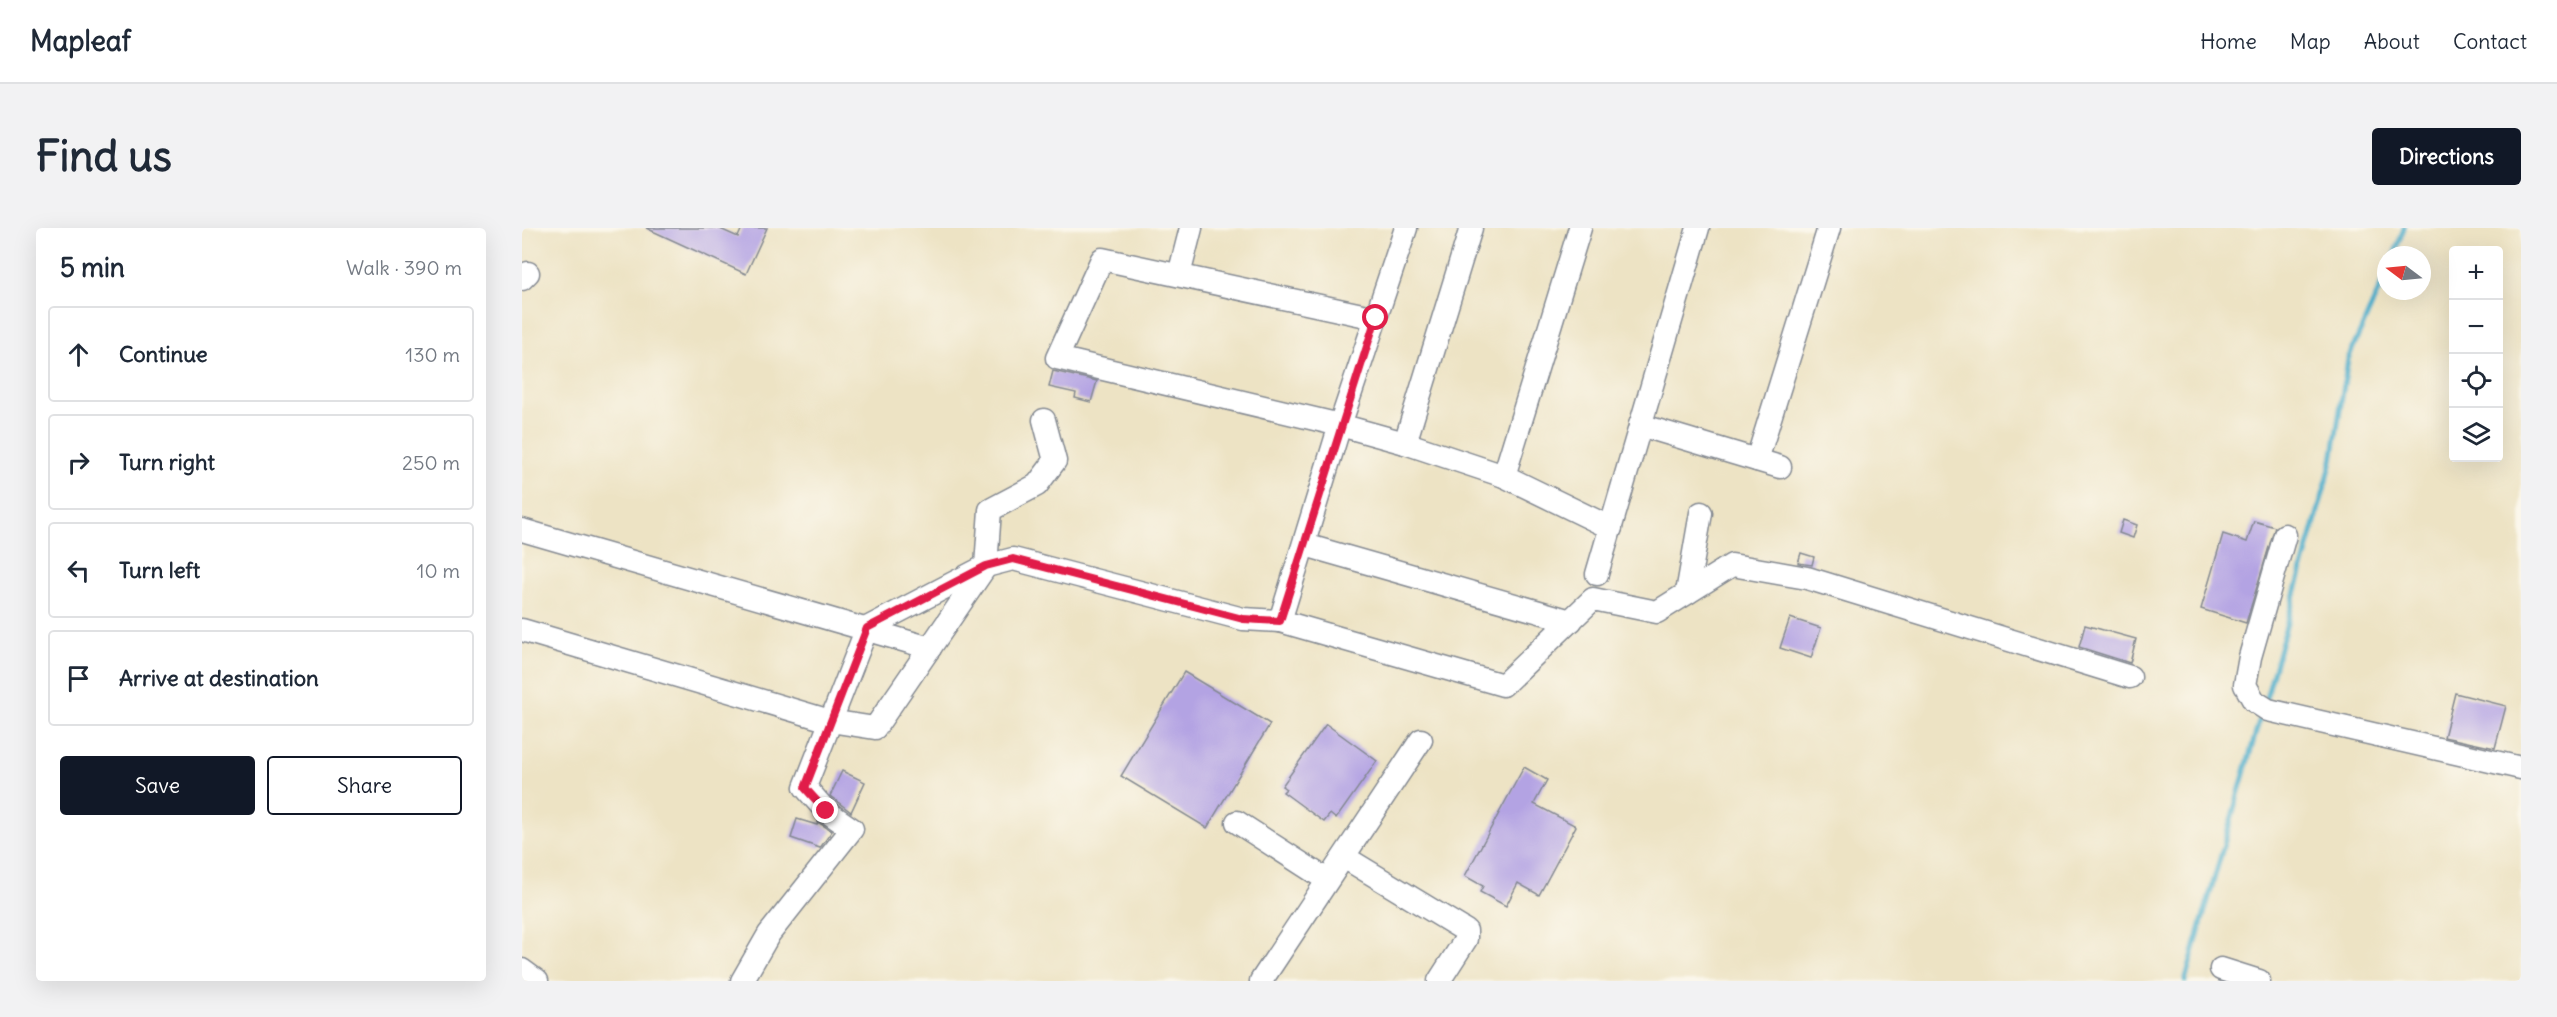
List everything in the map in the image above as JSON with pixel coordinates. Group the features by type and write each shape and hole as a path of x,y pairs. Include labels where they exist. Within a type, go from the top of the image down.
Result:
{"street":[{"path":"1179,275 1191,228"},
{"path":"1280,621 1340,425 1407,228"},
{"path":"1405,443 1471,228"},
{"path":"1504,476 1580,228"},
{"path":"1757,460 1829,228"},
{"path":"1597,574 1694,229"},
{"path":"1376,318 1102,259 1057,358 1340,425 1405,443 1504,476 1611,528"},
{"path":"522,630 830,721 875,728 986,566 990,510 1037,485 1055,461 1044,420"},
{"path":"1640,425 1780,467"},
{"path":"1687,593 1701,513"},
{"path":"522,530 930,648"},
{"path":"2285,535 2250,657 2246,685 2262,706 2521,768"},
{"path":"1305,545 1571,621"},
{"path":"742,981 770,934 852,829 826,811 805,788 867,628 986,566 1013,559 1243,619 1280,621 1503,685 1593,599 1657,612 1732,565 1808,578 2130,677"},
{"path":"1261,981 1420,740"},
{"path":"1237,822 1327,880"},
{"path":"1344,857 1466,931 1466,939 1439,981"},
{"path":"2221,969 2259,981"},
{"path":"522,970 537,981"}],"building":[{"path":"646,228 718,228 738,237 742,228 767,228 746,274"},
{"path":"1053,371 1097,381 1091,402 1075,398 1076,393 1049,387"},
{"path":"2123,520 2137,525 2133,538 2119,533"},
{"path":"2254,521 2275,527 2246,623 2201,609 2223,534 2247,542"},
{"path":"1801,553 1814,557 1812,565 1798,563"},
{"path":"1790,618 1821,628 1811,658 1780,648"},
{"path":"2085,625 2136,639 2130,663 2079,647"},
{"path":"1184,672 1270,724 1207,828 1121,776"},
{"path":"2455,693 2506,706 2495,748 2444,737"},
{"path":"1326,724 1377,761 1336,819 1330,814 1324,822 1283,792 1286,789 1282,786"},
{"path":"1524,767 1547,780 1534,804 1576,826 1539,895 1518,883 1506,906 1480,892 1483,886 1465,876"},
{"path":"842,771 865,782 851,812 830,796"},
{"path":"797,819 817,825 818,822 832,831 820,848 791,838"}],"waterway":[{"path":"2397,246 2404,228"},
{"path":"2265,702 2332,461 2348,359 2377,294"},
{"path":"2185,981 2262,711"}],"route":[{"path":"826,811 805,788 867,628 986,566 1013,559 1243,619 1280,621 1340,425 1376,318"}]}
